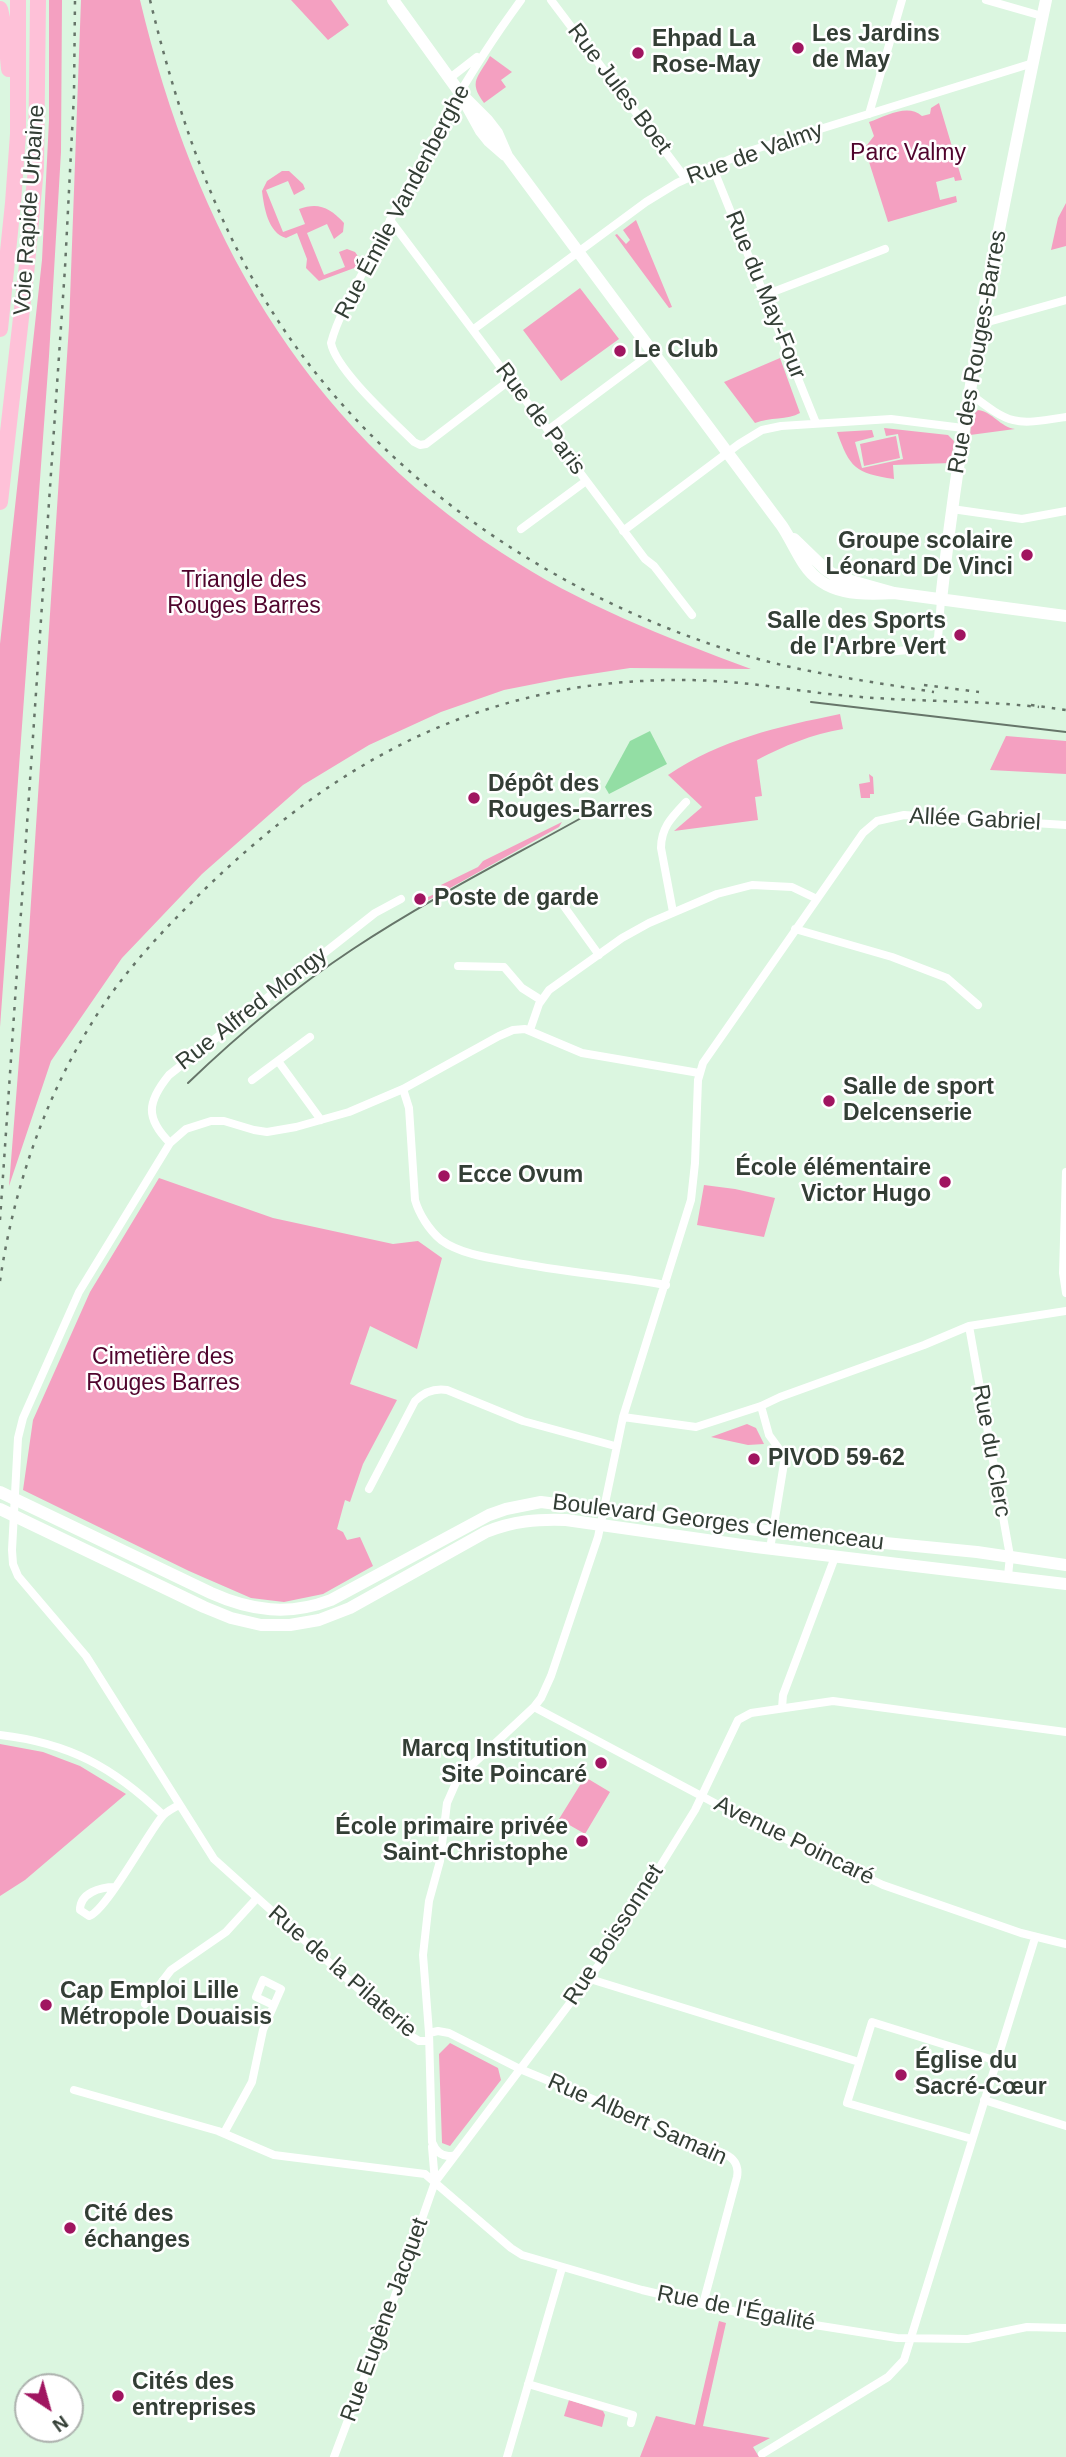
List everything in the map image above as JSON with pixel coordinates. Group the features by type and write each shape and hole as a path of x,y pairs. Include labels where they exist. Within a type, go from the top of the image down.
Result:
{"highway":[{"name":"Voie Rapide Urbaine","path":"0,328 18,134 18,0"},
{"name":"Voie Rapide Urbaine","path":"0,502 34,189 38,111 38,0"},
{"path":"0,9 18,134"}],"main road":[{"path":"393,0 450,78 481,131 507,156 782,526 831,573 844,580 894,593 1066,616"},
{"name":"Rue des Rouges-Barres","path":"941,600 963,428 981,324 1046,0"},
{"name":"Boulevard Georges Clemenceau","path":"0,1492 226,1600 279,1611 304,1608 331,1600 474,1522 506,1509 541,1502 773,1532 1010,1556 1066,1565"},
{"name":"Boulevard Georges Clemenceau","path":"0,1508 218,1613 247,1623 278,1626 304,1623 342,1611 498,1527 538,1520 566,1520 770,1549 1066,1584"}],"street":[{"name":"Rue Émile Vandenberghe","path":"510,380 426,444 420,445 414,442 342,365 332,348 332,339 390,220 449,110 521,0"},
{"name":"Rue Jules Boet","path":"551,0 686,179"},
{"path":"869,114 902,0"},
{"path":"986,0 1042,16"},
{"name":"Rue Émile Vandenberghe","path":"450,78 471,64 491,42"},
{"name":"Rue de Valmy","path":"474,329 657,194 686,179 746,152 1033,63"},
{"name":"Rue du May-Four","path":"713,168 816,423"},
{"name":"Rue de Paris","path":"390,220 623,531 692,615"},
{"path":"765,295 885,249"},
{"path":"981,324 1066,300"},
{"path":"548,430 653,352"},
{"path":"969,393 1010,421 1066,416"},
{"path":"623,531 762,430 816,423 891,419 963,428"},
{"path":"521,529 586,481"},
{"path":"952,509 1023,519 1066,511"},
{"name":"Rue des Rouges-Barres","path":"874,653 931,648 938,638 941,600"},
{"path":"674,912 661,838 668,822 686,802"},
{"name":"Allée Gabriel","path":"816,898 863,833 872,824 884,819 904,815 1066,825"},
{"path":"435,2182 423,1948 429,1901 440,1861 449,1795 467,1768 534,1707 555,1668 601,1526 623,1416 685,1224 692,1189 699,1073 712,1049 816,898 792,887 752,886 717,894 674,912 631,932 554,986 541,1000 530,1030"},
{"path":"558,898 599,955"},
{"name":"Rue Alfred Mongy","path":"170,1143 156,1127 151,1112 157,1093 169,1075 375,913 401,899"},
{"path":"795,929 892,957 947,978 978,1005"},
{"path":"458,966 504,967 522,988 541,1000"},
{"path":"170,1143 186,1129 211,1121 224,1121 267,1132 359,1109 404,1089 506,1032 519,1029 530,1030 582,1053 699,1073"},
{"path":"252,1080 310,1037"},
{"path":"278,1061 321,1120"},
{"path":"404,1089 409,1108 415,1200 420,1214 443,1241 484,1257 548,1269 666,1285"},
{"name":"Rue de la Pilaterie","path":"170,1143 79,1292 23,1418 18,1437 12,1557 18,1576 86,1656 214,1859 411,2036 419,2041 438,2031 449,2033 520,2069"},
{"path":"1066,1172 1063,1273 1066,1293"},
{"path":"623,1416 696,1427 761,1406 969,1326 1066,1311"},
{"name":"Rue du Clerc","path":"969,1326 1010,1556 1008,1576"},
{"path":"369,1489 415,1401 423,1394 438,1389 523,1421 615,1446"},
{"path":"761,1406 769,1434 785,1457 770,1549"},
{"path":"782,1708 783,1695 835,1557"},
{"name":"Rue Boissonnet","path":"435,2182 590,1979 702,1796 738,1720 746,1714 833,1701 1066,1732"},
{"name":"Avenue Poincaré","path":"534,1707 765,1830 883,1885 1035,1938 1066,1944"},
{"path":"0,1735 44,1743 87,1758 128,1784 163,1815"},
{"path":"115,1887 100,1888 88,1894 80,1903 82,1913 89,1916 97,1914 115,1887 163,1815 179,1805"},
{"name":"Rue de la Pilaterie","path":"145,2004 171,1970 226,1932 257,1898"},
{"path":"762,2454 893,2373 904,2360 1035,1938"},
{"path":"590,1979 859,2062"},
{"path":"224,2133 252,2082 262,2037 273,2005"},
{"path":"972,2139 847,2103 859,2062 872,2021 997,2060"},
{"name":"Rue Albert Samain","path":"520,2069 734,2160 738,2168 737,2177 703,2304"},
{"path":"74,2090 224,2133 274,2155 425,2174 435,2182"},
{"path":"984,2100 1066,2126"},
{"path":"432,2142 440,2154 446,2157 455,2155"},
{"name":"Rue de l'Égalité","path":"435,2182 522,2255 703,2304 784,2321 910,2339 968,2339 1027,2327 1066,2328"},
{"name":"Rue Eugène Jacquet","path":"334,2457 435,2182"},
{"path":"507,2457 562,2268"},
{"path":"528,2384 633,2415 631,2423"}],"green space":[{"path":"49,0 62,0 61,152 49,356 0,1027 0,644 42,260 49,120"},
{"name":"Triangle des Rouges Barres","path":"81,0 140,0 163,84 192,165 226,241 266,313 314,381 368,443 431,501 531,571 623,618 751,669 630,668 504,690 441,712 369,745 303,785 202,874 122,958 51,1061 9,1186 28,947 69,326"},
{"path":"291,0 331,0 349,25 328,40"},
{"path":"490,56 512,72 501,80 506,87 484,103 476,84"},
{"name":"Parc Valmy","path":"939,103 962,180 955,181 954,177 936,182 940,200 956,196 957,202 888,222 864,146 874,136 869,122 904,111 916,112 922,116 930,114 931,108"},
{"path":"282,171 289,171 305,189 294,195 288,181 266,190 283,232 305,224 299,209 318,206 329,210 344,223 343,232 334,239 327,224 307,233 324,275 345,267 339,252 347,249 355,252 360,259 357,267 319,281 306,268 307,259 297,233 286,238 275,231 268,219 262,191 267,181"},
{"path":"1066,203 1066,246 1051,250 1058,218"},
{"path":"636,220 672,307 669,308 615,235 626,244 630,240 623,230"},
{"path":"580,288 619,339 561,381 523,330"},
{"path":"780,358 800,413 755,423 724,382"},
{"path":"978,410 1015,429 970,435 972,416"},
{"path":"884,428 948,435 954,441 951,463 893,465 894,479 862,471 850,461 837,432 872,430 874,437 855,442 862,468 903,459 898,434 886,436"},
{"path":"896,436 900,458 864,466 860,444"},
{"path":"840,714 843,729 798,741 757,760 762,796 755,797 758,820 674,831 702,807 668,775 730,743"},
{"path":"1006,736 1066,741 1066,774 990,770"},
{"path":"869,774 873,777 874,794 870,794 870,798 861,798 859,784 870,782"},
{"path":"562,822 559,827 427,901 426,898 443,890 441,885"},
{"name":"Cimetière des Rouges Barres","path":"159,1178 273,1218 393,1244 418,1241 442,1258 417,1349 370,1326 350,1384 397,1400 363,1464 350,1502 345,1500 337,1529 343,1532 347,1540 360,1537 373,1566 323,1594 284,1602 251,1598 189,1571 23,1490 33,1420 90,1292"},
{"path":"704,1185 775,1198 764,1237 697,1225"},
{"path":"747,1424 756,1428 764,1444 748,1445 711,1437"},
{"path":"0,1744 43,1752 80,1766 126,1794 25,1880 0,1896"},
{"path":"585,1777 610,1792 585,1834 559,1819"},
{"path":"450,2043 498,2068 501,2080 450,2146 442,2143 439,2054"},
{"path":"719,2321 726,2323 703,2426 770,2438 753,2447 759,2457 640,2457 656,2416 695,2425"},
{"path":"569,2400 603,2411 605,2415 602,2427 564,2416"}],"shaded area":[{"path":"650,731 667,764 609,794 605,787 630,741"}],"tram line":[{"path":"811,702 1066,732"},
{"path":"188,1083 268,1012 353,949 438,897 583,817"}],"railway":[{"path":"0,1220 65,268 74,94 75,0"},
{"path":"150,0 170,77 209,189 262,295 305,360 355,419 411,473 472,521 538,564 606,601 678,632 774,663 934,692"},
{"path":"0,1281 13,1213 45,1114 75,1051 105,1003 160,935 247,850 332,785 377,757 424,733 526,698 581,687 636,681 744,683 874,698 1039,707"},
{"path":"924,685 979,692"},
{"path":"1031,705 1066,710"}],"place":[{"name":"Les Jardins de May","path":"798,48"},
{"name":"Ehpad La Rose-May","path":"638,53"},
{"name":"Le Club","path":"620,351"},
{"name":"Groupe scolaire Léonard De Vinci","path":"1027,555"},
{"name":"Salle des Sports de l'Arbre Vert","path":"960,635"},
{"name":"Dépôt des Rouges-Barres","path":"474,798"},
{"name":"Poste de garde","path":"420,899"},
{"name":"Salle de sport Delcenserie","path":"829,1101"},
{"name":"Ecce Ovum","path":"444,1176"},
{"name":"École élémentaire Victor Hugo","path":"945,1182"},
{"name":"PIVOD 59-62","path":"754,1459"},
{"name":"Marcq Institution Site Poincaré","path":"601,1763"},
{"name":"École primaire privée Saint-Christophe","path":"582,1841"},
{"name":"Cap Emploi Lille Métropole Douaisis","path":"46,2005"},
{"name":"Église du Sacré-Cœur","path":"901,2075"},
{"name":"Cité des échanges","path":"70,2228"},
{"name":"Cités des entreprises","path":"118,2396"}]}
